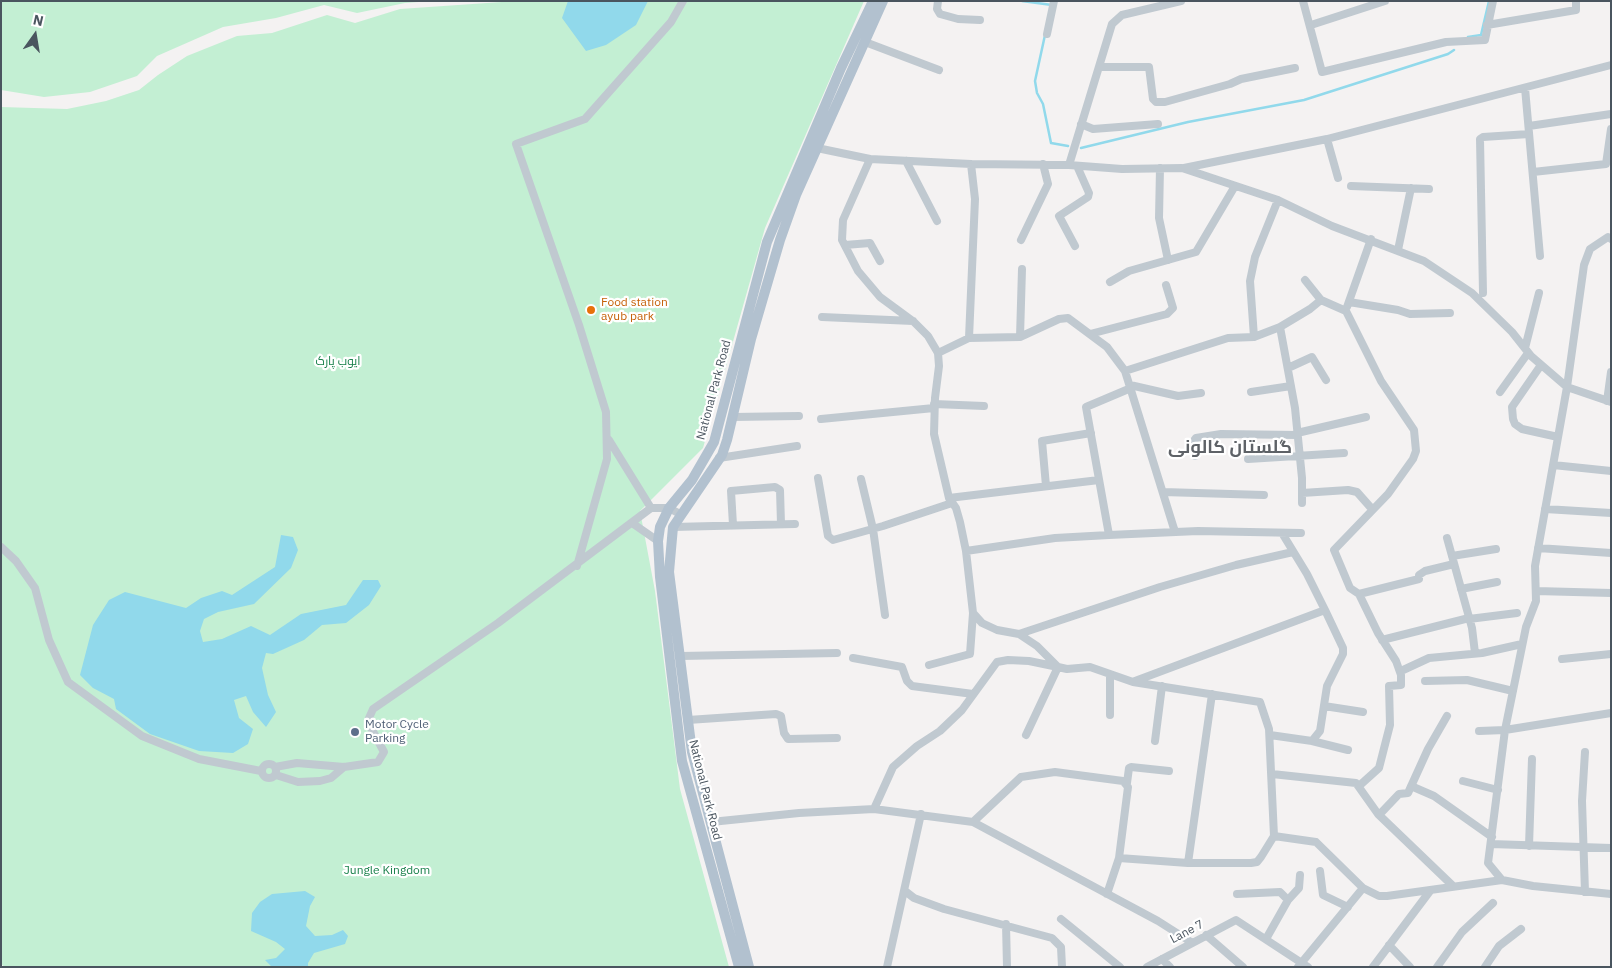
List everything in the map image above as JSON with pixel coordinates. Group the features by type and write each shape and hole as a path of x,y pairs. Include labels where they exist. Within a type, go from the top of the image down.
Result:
{"main road":[{"name":"National Park Road","path":"749,967 692,752 669,572 673,527 719,458 727,440 751,339 774,258 796,195 817,148 873,1"},
{"name":"National Park Road","path":"738,967 725,911 682,761 660,577 658,541 660,527 669,508 692,480 714,442 764,255 778,213 853,56 865,42 883,1"},
{"path":"764,255 774,258"}],"street":[{"path":"577,566 608,459 606,412 579,325 516,144 585,119 671,22 683,1"},
{"path":"938,1 937,9 940,14 958,19 980,20"},
{"path":"1047,34 1054,1"},
{"path":"1069,165 1112,24 1122,15 1181,1"},
{"path":"1303,1 1311,25 1322,72 1446,42 1485,40 1494,1"},
{"path":"1311,25 1385,1"},
{"path":"1487,25 1576,10 1576,1"},
{"path":"865,42 940,70"},
{"path":"817,148 870,159 906,161 971,164 1043,164 1122,169 1182,168 1327,139 1611,65"},
{"path":"1098,68 1149,67 1153,99 1156,102 1165,102 1230,84 1240,79 1295,68"},
{"path":"1526,88 1540,256"},
{"path":"1483,293 1480,139 1611,114"},
{"path":"1081,124 1093,129 1158,124"},
{"path":"1533,172 1606,164 1611,129"},
{"path":"1327,139 1338,178"},
{"path":"870,159 843,220 842,240 858,271 880,297 913,321 928,336 938,353 939,366 934,406 934,434 950,501 958,515 966,551 973,613 970,654 929,665"},
{"path":"906,161 937,221"},
{"path":"969,338 975,199 971,164"},
{"path":"1021,240 1048,184 1043,164"},
{"path":"1075,246 1059,216 1088,197 1089,193 1078,166"},
{"path":"1160,168 1159,218 1168,260"},
{"path":"1182,168 1278,200 1332,226 1371,239 1424,261 1472,293 1512,332 1541,365 1567,387 1609,402 1611,372"},
{"path":"1110,282 1129,271 1196,252 1235,186"},
{"path":"1351,186 1429,189"},
{"path":"1398,250 1411,188"},
{"path":"1254,337 1250,281 1256,257 1278,200"},
{"path":"1502,880 1488,863 1505,730 1526,627 1536,601 1535,566 1567,387 1588,251 1608,237 1611,239"},
{"path":"1346,311 1371,239"},
{"path":"845,245 870,243 880,261"},
{"path":"1020,337 1022,269"},
{"path":"1305,280 1321,300 1346,311 1381,380 1414,430 1416,451 1413,459 1388,494 1372,509 1353,533 1334,550 1350,588 1360,594 1382,640 1396,661 1402,685 1389,686 1390,725 1380,768 1359,786"},
{"path":"1090,334 1168,314 1173,308 1166,285"},
{"path":"1500,392 1527,351 1539,293"},
{"path":"1125,371 1228,338 1254,337 1280,327 1321,300"},
{"path":"1349,302 1398,310 1410,314 1450,313"},
{"path":"938,353 969,338 1020,337 1064,317 1090,334 1106,347 1125,371 1175,532"},
{"path":"822,318 913,321"},
{"path":"1280,327 1291,386 1302,503"},
{"path":"1288,368 1312,357 1326,380"},
{"path":"1541,365 1512,407 1513,418 1515,424 1522,429 1558,436"},
{"path":"1251,392 1291,386"},
{"path":"1109,535 1086,407 1130,387 1178,396 1201,393"},
{"path":"821,419 934,406 984,406"},
{"path":"733,417 799,416"},
{"path":"1195,456 1193,442 1196,438 1221,434 1297,434 1366,417"},
{"path":"1046,486 1042,441 1091,433"},
{"path":"608,439 651,508"},
{"path":"719,458 797,446"},
{"path":"1248,459 1344,453"},
{"path":"1553,465 1611,471"},
{"path":"818,478 830,539 873,529 950,501 1099,480"},
{"path":"861,478 873,529 885,615"},
{"path":"733,525 731,491 775,487 780,490 781,524"},
{"path":"1302,493 1334,490 1356,492 1372,509"},
{"path":"1163,492 1264,495"},
{"path":"261,771 263,776 268,779 275,771 297,763 344,767 378,762 383,758 383,748 370,726 369,718 373,709 577,566 651,508 669,508 680,514"},
{"path":"1545,510 1611,513"},
{"path":"632,523 658,541"},
{"path":"673,527 795,524"},
{"path":"966,551 1055,538 1109,535 1175,532 1301,533"},
{"path":"1282,533 1307,574 1343,648 1343,654 1327,686 1320,731 1312,741"},
{"path":"1446,538 1469,618 1475,653"},
{"path":"1,547 16,561 35,588 49,640 68,682 142,736 199,759 261,771"},
{"path":"1538,548 1611,553"},
{"path":"583,549 592,554"},
{"path":"1360,594 1419,579 1419,575 1453,560 1496,549"},
{"path":"1019,634 1160,587 1236,565 1293,552"},
{"path":"1461,589 1496,582"},
{"path":"1536,590 1611,593"},
{"path":"1133,682 1324,610"},
{"path":"973,613 982,623 996,630 1019,634 1037,646 1058,667"},
{"path":"1382,640 1469,618 1517,613"},
{"path":"1400,672 1429,658 1475,653 1522,644"},
{"path":"681,656 837,654"},
{"path":"1562,660 1611,654"},
{"path":"853,658 902,667 907,681 912,686 973,694"},
{"path":"874,808 894,767 917,746 940,731 973,694 997,662 1008,660 1029,661 1067,669 1090,667 1110,676 1133,682 1260,702 1270,735 1274,836 1257,862 1188,863 1119,858"},
{"path":"1026,735 1058,667"},
{"path":"1110,676 1110,715"},
{"path":"1425,681 1459,680 1513,691"},
{"path":"1155,741 1162,686"},
{"path":"1188,863 1212,694"},
{"path":"1324,706 1363,712"},
{"path":"1479,731 1505,730 1611,713"},
{"path":"688,720 776,714 781,716 784,733 788,739 837,738"},
{"path":"1379,814 1400,794 1406,795 1428,749 1447,716"},
{"path":"1270,735 1312,741 1348,750"},
{"path":"1585,752 1582,801 1585,892"},
{"path":"1529,846 1532,759"},
{"path":"261,771 267,764 275,771 298,782 320,781 330,778 344,767"},
{"path":"1107,894 1119,858 1129,768 1169,771"},
{"path":"974,822 1021,777 1037,773 1055,772 1127,783"},
{"path":"1272,774 1352,781 1359,786 1379,814 1453,886"},
{"path":"1463,781 1498,790"},
{"path":"1411,786 1434,796 1492,841 1529,846 1611,848"},
{"path":"711,822 874,808 974,822 1158,921 1192,942"},
{"path":"887,967 921,814"},
{"path":"1274,836 1316,842 1364,888 1379,896 1430,891 1502,880 1611,894"},
{"path":"1320,871 1323,895 1348,907"},
{"path":"1300,875 1299,888 1288,900 1266,939 1303,965 1364,888"},
{"path":"905,891 914,898 944,909 1038,932 1059,942 1062,967"},
{"path":"1373,967 1430,891"},
{"path":"1236,894 1280,892 1288,900"},
{"path":"1437,967 1462,932 1493,903"},
{"path":"1061,919 1120,967"},
{"name":"Lane 7","path":"1147,967 1206,935 1239,921 1266,939"},
{"path":"1006,924 1007,967"},
{"path":"1485,967 1499,946 1521,929"},
{"path":"1206,935 1243,967"},
{"path":"1389,945 1410,967"},
{"path":"1162,959 1170,967"}],"green space":[{"path":"1,1 432,1 405,3 357,13 324,5 276,18 223,27 157,56 137,76 90,92 44,97 1,90"},
{"name":"ایوب پارک","path":"516,1 864,1 765,228 703,448 640,511 655,591 680,789 729,967 5,967 1,964 1,107 67,109 106,101 139,90 187,56 237,36 272,33 327,15 355,23 400,9"}],"water":[{"path":"568,1 648,1 636,25 606,45 586,51 562,18"},
{"path":"281,535 293,537 298,550 291,568 254,604 218,612 204,619 200,631 203,642 222,639 251,626 270,635 301,614 346,605 363,580 378,580 381,586 369,605 346,623 322,625 304,640 273,654 266,653 262,668 268,695 276,712 266,727 253,712 246,696 234,700 239,718 253,729 248,744 233,753 199,751 150,734 116,709 114,699 93,688 80,675 93,625 109,600 125,592 186,608 201,598 222,591 232,595 275,567"},
{"path":"305,891 315,897 310,906 306,926 315,936 332,935 343,930 348,936 345,944 314,953 308,963 308,967 272,967 265,960 276,958 285,949 276,942 251,931 252,913 260,902 272,894"}],"waterway":[{"path":"1022,1 1052,5"},
{"path":"1468,37 1481,35 1489,1"},
{"path":"1045,35 1035,81 1037,93 1043,104 1051,143 1068,146"},
{"path":"1081,148 1188,122 1304,100 1448,54 1454,50"}],"place":[{"name":"Food station ayub park","path":"591,310"},
{"name":"Motor Cycle Parking","path":"355,732"}],"district":[{"name":"گلستان کالونی","path":"1230,448"}],"park label":[{"name":"Jungle Kingdom","path":"387,871"}]}
